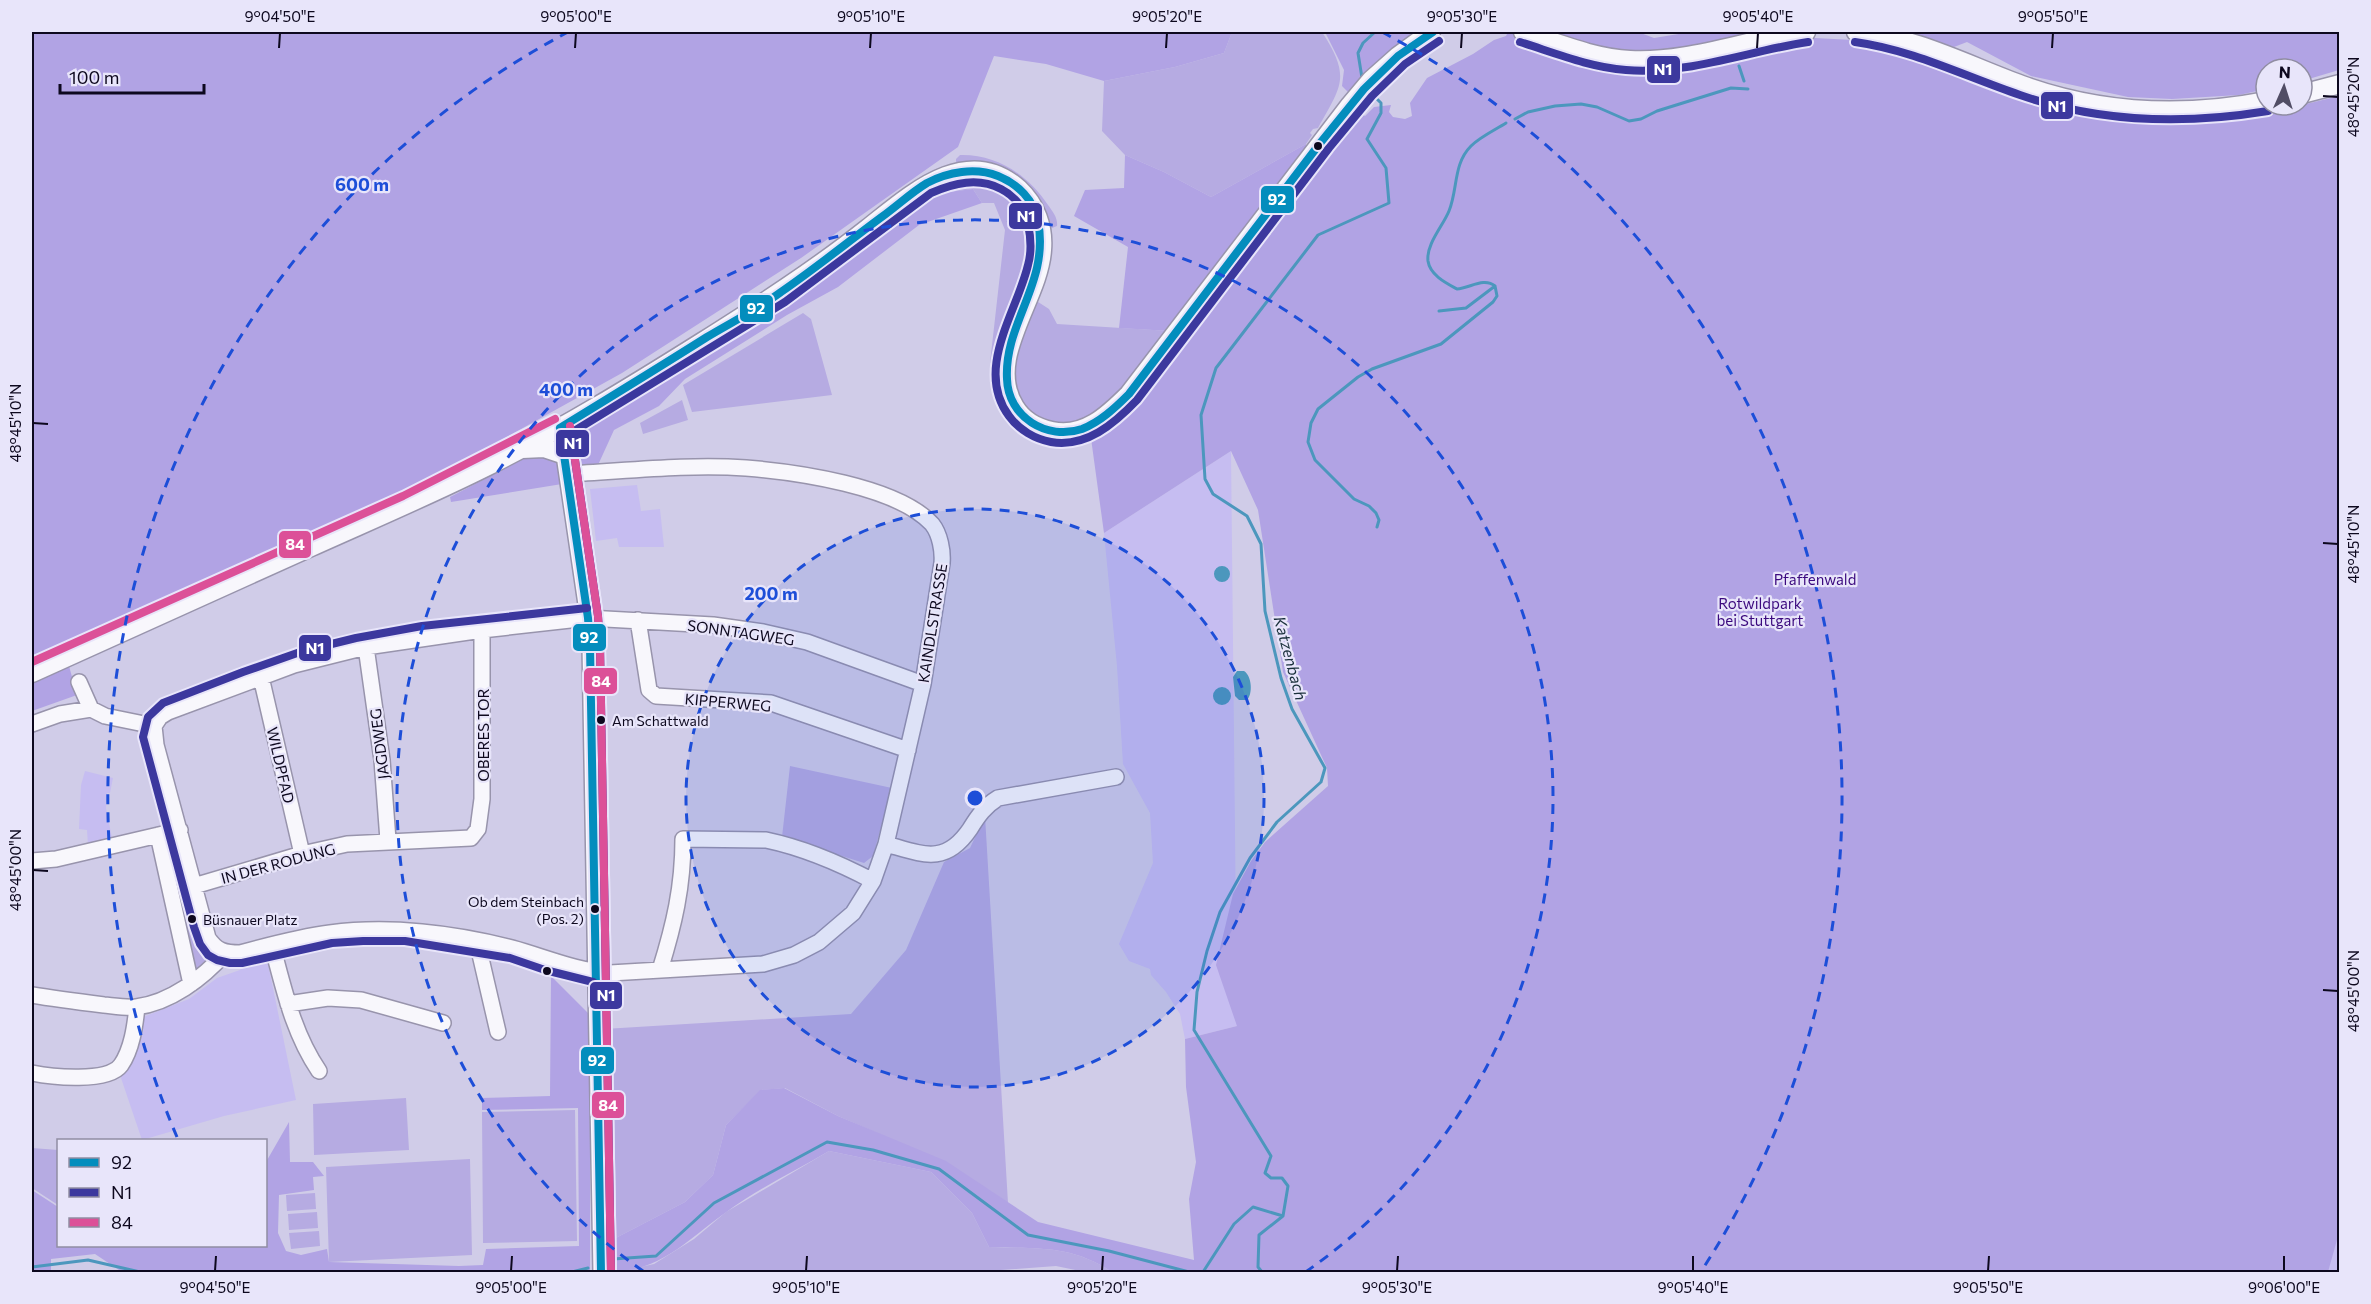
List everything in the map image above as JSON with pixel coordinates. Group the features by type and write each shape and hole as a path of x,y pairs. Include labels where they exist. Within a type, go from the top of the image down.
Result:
{"main road":[{"path":"32,673 408,505 560,428 780,292 926,184 950,175 974,171 998,176 1015,186 1034,208 1041,228 1042,248 1039,268 1007,358 1006,382 1013,404 1030,422 1053,432 1071,432 1095,423 1129,394 1371,80 1407,49 1432,32"},
{"path":"1523,32 1611,58 1656,60 1806,32"},
{"path":"1538,32 1561,44"},
{"path":"1856,32 1909,42 2024,86 2095,105 2181,112 2212,110 2254,103"},
{"path":"2314,90 2340,84"},
{"path":"521,449 544,448 565,454"}],"street":[{"path":"560,428 588,618 601,1272"},
{"name":"KAINDLSTRASSE","path":"225,953 240,953 330,933 363,930 406,931 480,941 596,972 763,964 794,955 819,942 853,913 873,881 886,844 923,684 943,555 933,526 906,506 848,484 795,474 746,468 696,467 568,474"},
{"path":"32,995 137,1007 165,998 191,984 211,969 225,953 215,948 208,938 156,745 154,726 160,717 294,665 366,647 482,630 588,618"},
{"name":"SONNTAGWEG","path":"588,618 713,625 763,632 807,642 923,684"},
{"name":"KIPPERWEG","path":"638,620 649,690 656,696 771,703 908,750"},
{"name":"OBERES TOR","path":"471,838 478,829 482,799 482,630"},
{"name":"JAGDWEG","path":"366,647 382,760 388,840"},
{"name":"WILDPFAD","path":"261,677 302,854"},
{"path":"79,682 91,709"},
{"path":"32,724 60,714 91,709 105,716 154,726"},
{"path":"886,844 921,854 937,855 949,852 962,840 986,806 998,798 1116,777"},
{"path":"32,861 56,859 180,830"},
{"path":"158,835 191,984"},
{"name":"IN DER RODUNG","path":"194,886 302,854 347,844 388,840 471,838"},
{"path":"660,970 676,917 683,865 683,839 778,842 842,865 873,881"},
{"path":"480,941 479,950 498,1032"},
{"path":"272,945 288,1004 306,1051 320,1071"},
{"path":"288,1004 328,998 361,1000 443,1023"},
{"path":"32,1073 84,1077 109,1074 120,1066 128,1047 135,1027 137,1007"}],"shaded area":[{"path":"1232,32 1322,32 1337,60 1340,81 1333,101 1318,128 1313,129 1310,133 1312,135 1306,144 1211,197 1164,172 1125,155 1102,131 1104,81 1175,67 1224,53"},
{"path":"960,155 987,158 999,162 1021,176 1040,194 1056,218 1057,226 1052,228 1049,226 1040,204 956,165 956,159"},
{"path":"982,179 1009,191 1025,210 1032,232 1032,258 1026,286 1000,363 990,363 1005,230 994,203 982,203 973,189 923,195 954,180"},
{"path":"1035,300 1049,309 1057,324 1170,331 1137,374 1096,415 1063,425 1039,420 1022,405 1013,381 1019,338"},
{"path":"803,313 811,319 832,395 692,412 683,385"},
{"path":"682,400 688,420 643,434 640,423"},
{"path":"1231,451 1237,1026 1185,1039 1180,1014 1166,992 1151,975 1150,969 1129,961 1119,944 1153,863 1150,813 1123,764 1117,666 1104,533"},
{"path":"637,485 641,511 660,509 664,547 619,547 617,538 596,541 590,489"},
{"path":"790,766 892,788 873,856 864,863 782,837"},
{"path":"85,771 113,778 110,793 107,793 106,808 112,838 88,845 87,830 79,829 81,785"},
{"path":"985,816 1008,1203 949,1164 838,1116 785,1088 761,1090 726,1125 713,1175 685,1202 608,1242 604,1029 851,1014 906,950 944,862 970,848"},
{"path":"170,844 173,849 174,844 188,892 182,896 176,893 168,849"},
{"path":"184,906 192,908 207,954 206,960 196,970 179,913"},
{"path":"267,959 296,1100 224,1116 142,1139 121,1078 143,1017 189,999 217,978 240,970 246,963"},
{"path":"406,1098 409,1150 314,1155 313,1104"},
{"path":"575,1110 577,1241 483,1243 482,1112"},
{"path":"32,1148 57,1150 57,1204 32,1188"},
{"path":"829,1151 931,1172 972,1213 989,1247 1038,1248 1067,1252 1097,1263 1112,1272 1085,1272 1056,1266 973,1272 618,1272 654,1264 694,1239 726,1212"},
{"path":"470,1159 472,1255 329,1262 326,1167"},
{"path":"315,1193 316,1209 287,1211 286,1195"},
{"path":"317,1212 318,1228 289,1230 288,1214"},
{"path":"2339,1229 2339,1272 2328,1272 2336,1237"},
{"path":"319,1231 320,1246 291,1249 289,1233"}],"green space":[{"path":"32,32 1232,32 1224,53 1175,67 1104,81 1046,64 994,56 958,147 801,258 622,373 413,489 92,636 32,661"},
{"path":"1325,32 1416,32 1349,93 1342,86 1344,70"},
{"name":"Pfaffenwald","path":"1508,32 1577,57 1815,38 1872,41 1913,52 1914,56 2028,100 2133,121 2185,124 2254,113 2254,117 2314,117 2314,102 2339,96 2340,1229 2328,1272 1112,1272 1097,1263 1067,1252 1038,1248 989,1247 972,1213 931,1172 829,1151 750,1196 658,1261 626,1271 608,1272 608,1242 685,1202 713,1175 726,1125 760,1090 784,1088 838,1116 946,1161 1038,1222 1194,1260 1189,1199 1196,1162 1186,1087 1185,1039 1237,1026 1216,965 1233,894 1251,861 1265,842 1328,786 1327,768 1283,672 1258,510 1231,451 1104,533 1090,431 1356,110 1365,116 1374,107 1391,105 1389,112 1393,117 1405,119 1412,116 1410,103 1427,78 1473,54 1494,40 1506,36"},
{"path":"1553,32 1638,32 1654,38 1691,32 1761,32 1684,49 1645,53 1606,49"},
{"path":"1901,32 2339,32 2339,70 2314,77 2314,57 2254,57 2254,92 2239,95 2172,99 2128,97 2031,76 1967,42 1954,47"},
{"path":"1306,144 1306,154 1170,331 1119,328 1128,247 1074,216 1085,190 1124,188 1125,155 1164,172 1211,197"},
{"path":"973,189 982,203 919,225 838,287 787,315 685,379 659,406 614,430 598,465 582,467 576,463 571,441 576,430 808,287 923,195"},
{"path":"535,453 554,457 562,484 451,502 450,497"},
{"path":"69,666 77,695 32,711 32,683"},
{"path":"551,976 590,1015 590,1272 122,1272 95,1254 51,1259 51,1272 32,1272 32,1190 57,1206 57,1247 267,1247 267,1160 289,1122 290,1162 313,1162 324,1176 313,1177 314,1190 279,1195 278,1233 286,1251 301,1255 327,1249 329,1262 459,1266 483,1265 486,1249 579,1246 578,1108 482,1110 482,1098 550,1096"}],"water":[{"path":"1219,566 1225,566 1230,574 1228,580 1219,582 1214,577 1214,571"},
{"path":"1237,671 1244,671 1249,677 1251,690 1247,700 1239,700 1235,696 1233,677"},
{"path":"1218,687 1226,687 1231,692 1229,703 1218,705 1213,700 1213,692"}],"waterway":[{"name":"Katzenbach","path":"1362,78 1358,53 1363,43 1375,32"},
{"path":"1739,66 1744,81"},
{"path":"1515,119 1528,112 1555,106 1581,104 1597,107 1629,121 1731,88 1748,89"},
{"name":"Katzenbach","path":"1203,1272 1234,1224 1253,1207 1283,1216 1288,1186 1282,1178 1271,1178 1265,1173 1271,1156 1194,1030 1197,992 1220,912 1250,858 1277,822 1321,782 1325,768 1292,709 1281,678 1265,611 1261,544 1247,516 1213,494 1205,479 1201,415 1216,368 1318,235 1389,203 1386,168 1367,139 1381,113 1381,103 1372,94"},
{"path":"1377,527 1379,520 1376,513 1369,506 1354,499 1315,460 1308,442 1311,423 1318,409 1358,377 1372,369 1441,344 1493,302 1497,296 1495,286 1491,284 1482,283 1457,289 1448,284 1439,278 1429,266 1428,255 1432,242 1452,203 1461,161 1465,153 1479,140 1506,123"},
{"path":"1439,311 1466,308 1495,286"},
{"path":"613,1259 656,1256 714,1203 827,1142 873,1150 939,1169 1028,1235 1109,1251 1189,1272"},
{"path":"1262,1272 1258,1267 1259,1235 1283,1216"},
{"path":"32,1267 88,1260 140,1272"},
{"path":"572,1272 588,1268"}],"transit line":[{"name":"92","path":"560,428 772,298 927,183 944,176 971,171 989,173 1012,183 1029,200 1038,221 1040,243 1038,264 1012,339 1008,358 1007,379 1014,405 1032,423 1056,432 1069,432 1089,426 1107,414 1129,394 1364,89 1398,56 1433,32"},
{"name":"N1","path":"611,1272 600,645 598,616 571,433 785,302 931,193 948,186 975,182 992,185 1015,199 1022,208 1030,234 1031,250 1028,265 1001,340 997,360 996,379 999,398 1013,421 1022,430 1039,439 1064,443 1088,438 1119,418 1137,400 1329,148 1372,96 1405,64 1439,41"},
{"name":"N1","path":"1520,42 1599,66 1649,71 1695,66 1808,42"},
{"name":"N1","path":"1855,42 1918,57 2020,95 2081,111 2142,119 2205,118 2254,113"},
{"name":"84","path":"32,662 403,496 555,419"},
{"name":"84","path":"570,426 598,616 600,645 611,1272"},
{"name":"92","path":"560,428 588,618 590,646 601,1272"},
{"name":"N1","path":"587,608 422,626 356,638 303,651 163,703 148,717 143,737 194,927 200,944 208,955 217,960 242,963 332,943 405,941 510,958 545,970 593,982"}],"place":[{"name":"Am Schattwald","path":"601,720"},
{"name":"Ob dem Steinbach (Pos. 2)","path":"595,909"},
{"name":"Büsnauer Platz","path":"192,919"}],"park label":[{"name":"Rotwildpark bei Stuttgart","path":"1760,612"}]}
